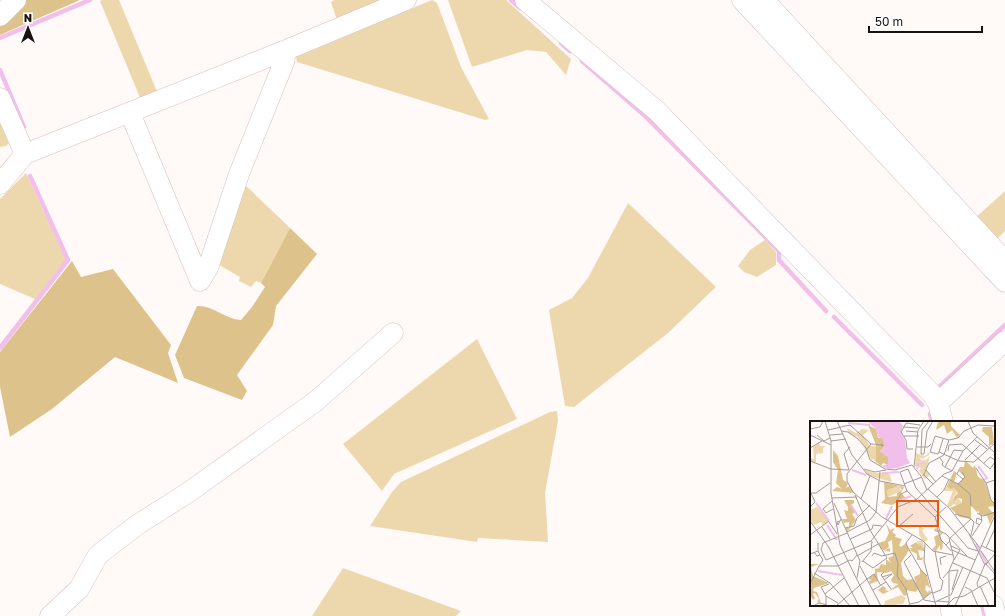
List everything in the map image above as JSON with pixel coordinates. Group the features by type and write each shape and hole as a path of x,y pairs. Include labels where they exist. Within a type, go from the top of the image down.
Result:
{"street":[{"path":"0,16 16,0"},
{"path":"0,184 25,154 286,50 406,0"},
{"path":"525,0 657,111 932,394 938,403 943,421"},
{"path":"742,0 1005,282"},
{"path":"764,0 1005,261"},
{"path":"130,113 200,280 208,268 239,174 284,62 286,50"},
{"path":"0,98 25,154"},
{"path":"50,616 79,589 98,555 137,524 189,492 316,401 393,333"},
{"path":"938,403 1005,340"},
{"path":"950,606 952,616"},
{"path":"993,606 996,616"}],"shaded area":[{"path":"22,0 80,0 0,35 0,23"},
{"path":"119,0 158,94 141,100 100,1"},
{"path":"334,0 385,0 337,20 331,2"},
{"path":"432,0 437,3 461,67 489,119 485,120 297,62 296,57"},
{"path":"448,0 506,0 571,59 566,75 546,52 527,50 472,67"},
{"path":"0,109 12,140 6,146 0,147"},
{"path":"26,173 66,260 35,299 0,284 0,199"},
{"path":"240,180 290,228 261,283 256,281 251,287 239,281 240,277 214,262"},
{"path":"1005,191 1005,231 993,243 973,220"},
{"path":"628,203 716,287 668,333 574,407 565,406 549,310 572,298 588,278"},
{"path":"290,228 317,254 276,306 273,325 237,375 247,391 242,400 184,378 175,355 197,306 203,306 241,320 252,307 265,287 261,283"},
{"path":"765,240 776,252 776,265 757,277 744,272 738,266 750,250"},
{"path":"72,261 81,277 113,269 171,345 168,353 178,383 115,357 52,409 10,437 0,387 0,352"},
{"path":"477,339 517,419 394,474 382,491 343,444"},
{"path":"557,411 558,421 545,493 548,542 478,538 477,542 370,526 392,492 401,482 550,412"},
{"path":"343,568 461,611 456,616 312,616"}],"waterway":[{"path":"0,38 90,0"},
{"path":"511,0 520,8"},
{"path":"561,43 570,51"},
{"path":"582,61 644,115 779,251 779,260 826,311"},
{"path":"0,70 24,127"},
{"path":"0,348 68,260 30,176"},
{"path":"834,317 922,405"},
{"path":"937,389 1005,325"},
{"path":"930,414 932,421"},
{"path":"982,606 985,616"}]}
